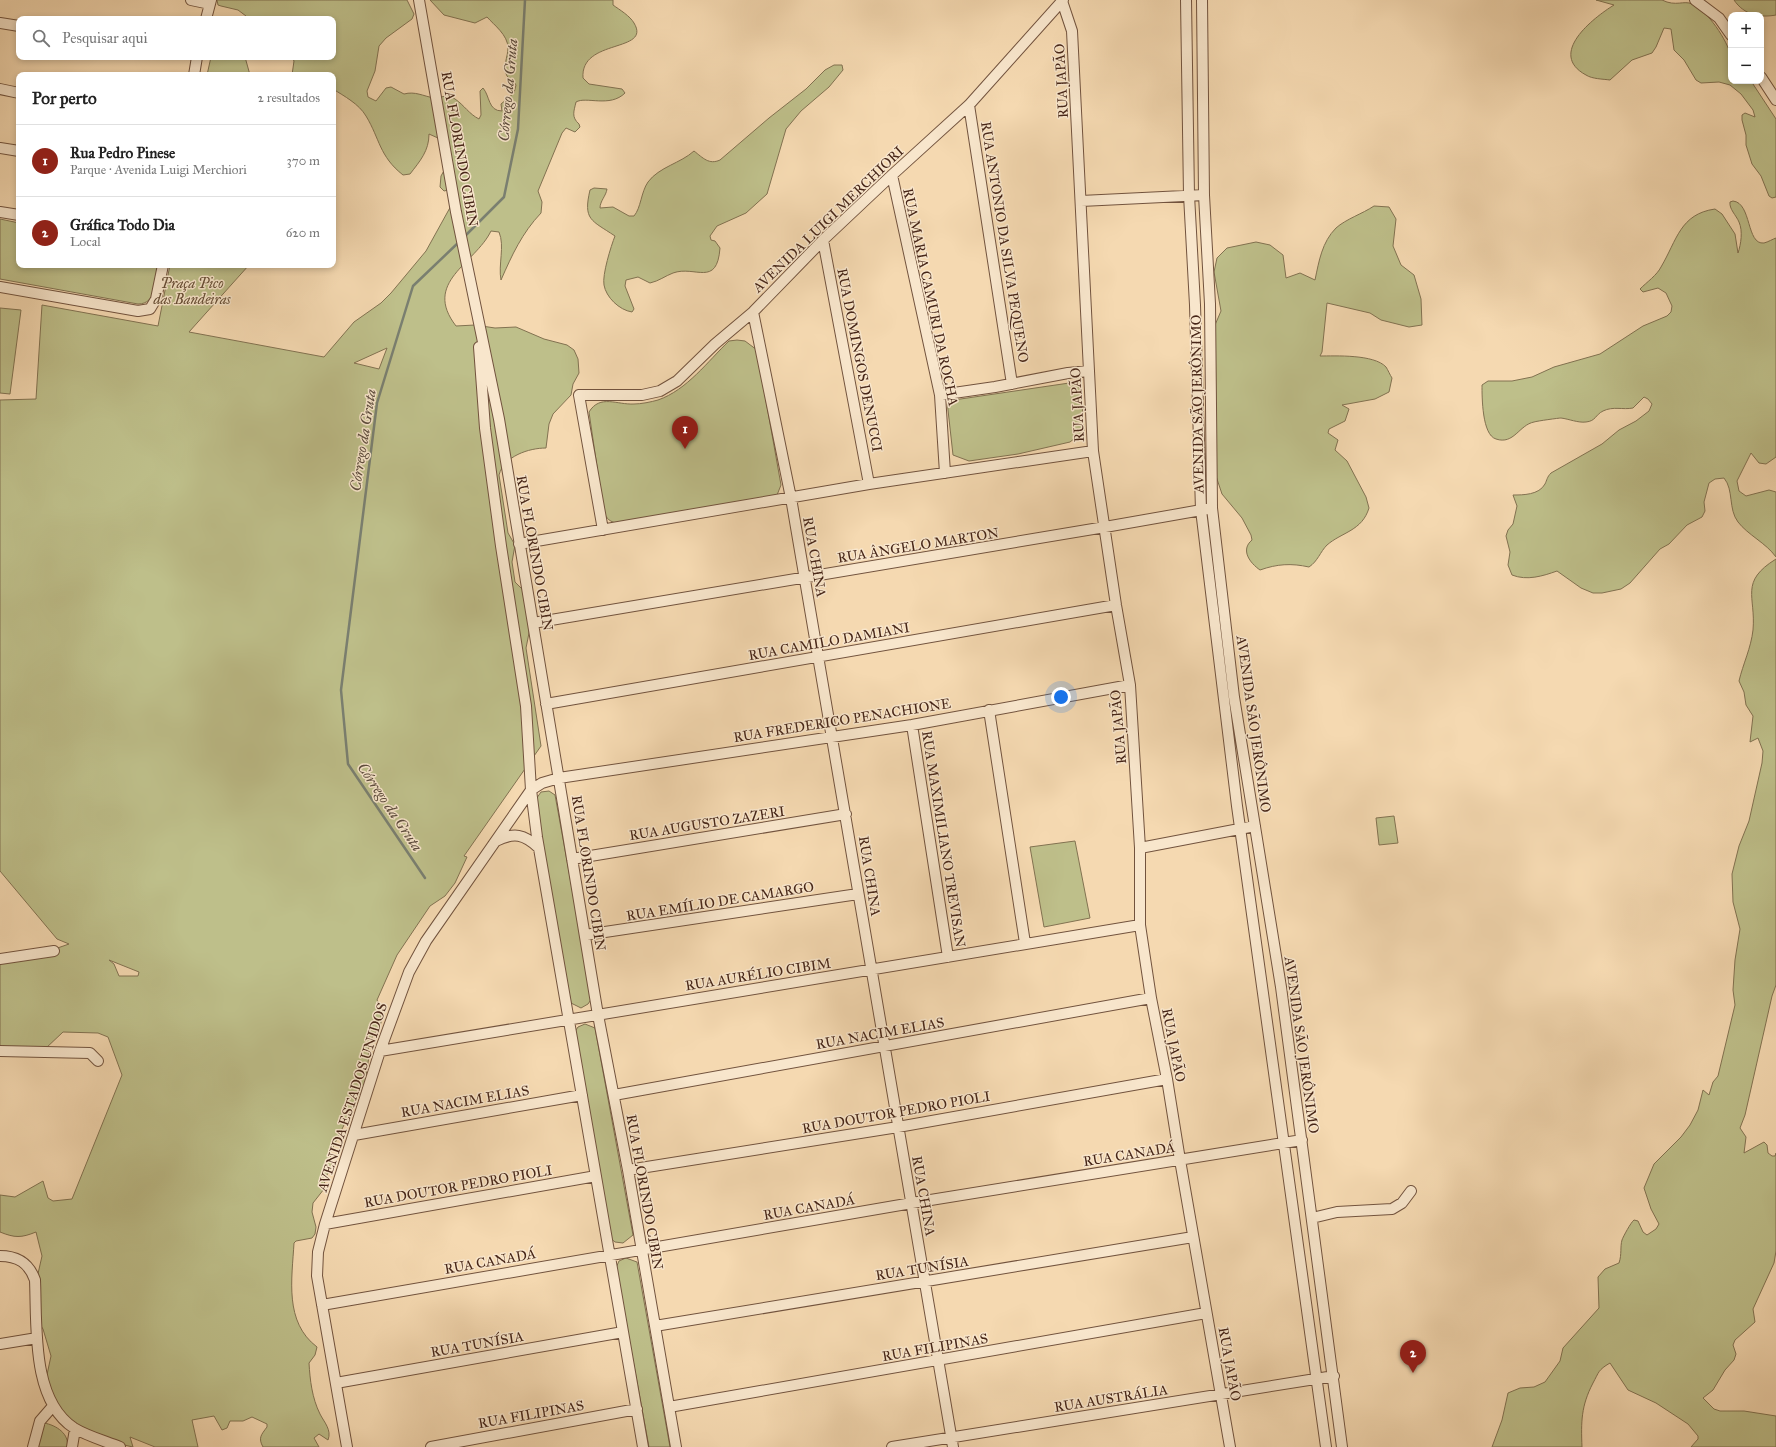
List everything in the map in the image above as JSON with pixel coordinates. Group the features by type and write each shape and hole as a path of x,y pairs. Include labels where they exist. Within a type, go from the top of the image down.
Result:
{"street":[{"path":"191,0 210,2 207,16"},
{"name":"RUA FLORINDO CIBIN","path":"419,0 456,212 476,303 498,419 598,1015 628,1170 676,1447"},
{"name":"AVENIDA LUIGI MERCHIORI","path":"603,530 579,395 642,395 660,391 677,381 715,344 753,312 823,240 969,105 1063,0"},
{"name":"RUA JAPÃO","path":"1063,0 1072,31 1093,451 1116,605 1130,685 1140,848 1140,925 1151,998 1168,1079 1180,1160 1230,1447"},
{"name":"AVENIDA SÃO JERÔNIMO","path":"1186,0 1189,195 1201,510 1240,827 1326,1447"},
{"name":"AVENIDA SÃO JERÔNIMO","path":"1202,0 1204,195 1210,324 1212,508 1234,697 1281,987 1334,1376 1342,1447"},
{"path":"1695,0 1719,18 1728,31"},
{"path":"0,23 16,26"},
{"path":"194,72 196,60"},
{"path":"1764,82 1776,100"},
{"path":"0,89 16,92"},
{"name":"RUA ANTONIO DA SILVA PEQUENO","path":"969,105 1012,384"},
{"path":"0,148 16,151"},
{"name":"RUA MARIA CAMURI DA ROCHA","path":"892,175 940,395 945,473"},
{"path":"1081,201 1204,195"},
{"path":"0,212 16,215"},
{"name":"RUA DOMINGOS DENUCCI","path":"823,240 869,484"},
{"path":"0,287 138,311 150,309 156,299 162,268"},
{"name":"RUA FLORINDO CIBIN","path":"476,303 484,418 501,546 526,706 531,790 539,848 643,1447"},
{"name":"RUA CHINA","path":"753,312 791,498 953,1447"},
{"path":"1195,326 1210,324"},
{"path":"940,395 1012,384 1068,373 1089,371"},
{"path":"520,544 869,484 1093,451"},
{"name":"RUA ÂNGELO MARTON","path":"533,623 1105,528 1212,508"},
{"name":"RUA CAMILO DAMIANI","path":"546,704 818,658 1116,605"},
{"name":"RUA FREDERICO PENACHIONE","path":"531,790 542,783 559,778 912,725 1130,685"},
{"path":"989,710 1025,943"},
{"name":"RUA MAXIMILIANO TREVISAN","path":"912,725 948,957"},
{"name":"AVENIDA ESTADOS UNIDOS","path":"347,1447 317,1276 318,1252 325,1224 380,1051 409,972 426,941 531,790"},
{"name":"RUA AUGUSTO ZAZERI","path":"572,860 846,814"},
{"path":"1140,848 1240,827 1255,826"},
{"path":"496,841 507,836 519,835 530,840 539,848"},
{"name":"RUA EMÍLIO DE CAMARGO","path":"585,935 858,894"},
{"name":"RUA AURÉLIO CIBIM","path":"380,1051 1140,925"},
{"path":"0,959 54,951"},
{"name":"RUA NACIM ELIAS","path":"614,1095 1151,998"},
{"path":"0,1051 90,1053 98,1061"},
{"name":"RUA DOUTOR PEDRO PIOLI","path":"628,1170 898,1127 1168,1079"},
{"name":"RUA NACIM ELIAS","path":"354,1135 582,1095"},
{"name":"RUA CANADÁ","path":"322,1305 912,1203 1302,1140"},
{"name":"RUA DOUTOR PEDRO PIOLI","path":"325,1224 596,1176"},
{"path":"1312,1218 1337,1212 1392,1209 1402,1203 1411,1191"},
{"name":"RUA TUNÍSIA","path":"655,1326 1193,1236"},
{"path":"0,1256 18,1259 26,1264 32,1271 35,1280 37,1338 42,1380 53,1406 66,1422 75,1429 120,1447"},
{"name":"RUA FILIPINAS","path":"669,1407 1206,1313"},
{"name":"RUA TUNÍSIA","path":"336,1383 623,1332"},
{"path":"0,1344 37,1338"},
{"name":"RUA AUSTRÁLIA","path":"892,1447 1334,1376"},
{"path":"33,1447 40,1421 53,1406"},
{"name":"RUA FILIPINAS","path":"431,1447 636,1410"},
{"path":"72,1447 75,1429"}],"green space":[{"name":"Praça Pico das Bandeiras","path":"217,0 407,0 414,14 412,19 386,38 379,46 375,71 367,91 368,97 376,101 386,88 391,87 404,94 415,93 434,98 449,96 458,101 472,115 479,119 481,115 480,91 483,88 494,109 502,111 501,104 514,93 516,85 507,76 505,69 508,51 506,39 487,17 475,23 444,15 430,0 613,0 613,5 632,20 637,32 633,39 603,51 592,57 585,65 583,78 589,84 622,89 625,93 612,100 586,100 576,102 574,116 580,127 575,132 566,128 562,133 538,191 542,202 541,213 523,236 513,253 501,280 501,237 499,232 491,231 484,243 455,274 448,285 445,297 447,311 456,326 475,325 495,328 516,327 544,339 567,345 574,350 578,359 579,373 573,384 571,395 553,414 549,424 546,448 539,448 518,454 506,463 499,475 508,533 515,545 512,562 515,582 523,590 529,615 529,633 526,648 541,746 464,856 467,857 455,883 445,896 430,906 397,955 377,1000 381,1007 381,1023 368,1044 369,1056 365,1083 330,1153 332,1167 325,1178 324,1189 313,1203 312,1212 316,1227 315,1234 312,1238 296,1241 294,1243 292,1299 299,1325 306,1337 317,1347 315,1355 309,1363 311,1382 317,1408 327,1426 329,1433 328,1440 319,1434 314,1438 319,1447 263,1447 260,1439 267,1427 267,1424 252,1417 243,1421 230,1421 227,1428 222,1430 214,1416 192,1420 198,1447 155,1447 130,1437 133,1447 102,1439 90,1434 80,1429 62,1412 45,1384 51,1356 43,1329 35,1317 35,1287 42,1256 36,1232 18,1236 0,1232 0,1195 15,1197 43,1181 48,1198 53,1201 72,1199 122,1075 108,1037 98,1033 63,1032 45,1049 0,1049 0,958 49,951 69,944 57,939 0,871 0,400 36,399 42,305 158,326 169,268 246,268 189,332 324,357 354,322 381,303 391,293 426,251 452,204 452,189 444,191 440,187 441,176 446,167 446,149 438,138 429,134 426,151 410,174 403,175 395,168 384,154 371,124 363,112 351,101 336,91 336,72 292,72 294,60 336,60 336,16 246,16 238,10 218,5","holes":["387,348 379,369 354,363","109,960 139,972 138,976 119,976 114,964"]},
{"path":"1596,0 1662,0 1671,3 1689,3 1698,8 1710,19 1721,34 1728,47 1728,84 1753,84 1776,119 1776,197 1772,198 1769,196 1761,176 1752,164 1746,145 1746,135 1742,115 1745,113 1755,117 1753,110 1741,94 1730,85 1719,82 1701,83 1696,80 1684,60 1674,50 1671,29 1664,28 1652,53 1632,60 1610,80 1588,76 1575,66 1571,57 1572,47 1578,37 1595,18 1614,5"},
{"path":"1734,0 1776,0 1776,15 1764,16 1764,12 1747,12"},
{"path":"210,60 246,60 249,72 208,72"},
{"path":"834,65 842,65 843,70 829,87 801,111 786,129 767,194 746,213 717,226 710,236 711,240 715,241 720,248 718,260 714,268 710,271 704,272 681,271 650,283 638,277 626,280 625,286 634,309 632,312 618,306 607,294 604,285 607,260 615,236 591,218 588,208 590,190 594,188 607,189 600,208 613,207 629,216 634,216 648,182 658,173 694,151 709,161 713,162 720,160 806,89 825,70"},
{"path":"1733,201 1739,203 1743,209 1754,238 1758,242 1764,243 1776,238 1776,457 1766,464 1759,463 1751,453 1737,481 1739,491 1746,496 1769,490 1776,492 1776,557 1767,547 1738,522 1733,511 1729,488 1724,478 1715,479 1709,483 1704,502 1705,511 1702,517 1687,525 1669,544 1660,549 1630,583 1621,589 1602,593 1593,593 1581,588 1557,571 1529,578 1512,575 1508,565 1510,552 1506,536 1508,530 1513,524 1517,506 1513,495 1530,494 1539,490 1545,484 1551,473 1602,444 1619,430 1636,421 1649,411 1652,404 1644,397 1633,408 1614,408 1607,410 1600,413 1594,419 1586,422 1561,418 1534,422 1524,427 1512,437 1502,440 1491,436 1485,423 1482,385 1488,381 1512,381 1532,377 1554,367 1600,354 1643,326 1667,316 1671,312 1672,306 1666,293 1658,288 1643,292 1640,289 1659,270 1676,238 1687,222 1694,216 1703,212 1715,209 1722,214 1735,234 1738,253 1741,242 1741,229 1730,205 1730,202"},
{"path":"1374,206 1389,207 1396,219 1393,246 1401,265 1414,275 1421,299 1422,325 1409,327 1381,320 1370,313 1327,303 1322,352 1320,356 1344,356 1373,360 1386,367 1392,378 1389,392 1375,399 1342,405 1349,409 1345,421 1329,429 1328,433 1338,440 1335,450 1347,461 1366,497 1369,508 1362,522 1327,545 1315,562 1309,567 1284,565 1272,566 1260,570 1253,564 1248,556 1247,548 1248,544 1252,540 1251,535 1242,518 1222,494 1214,470 1213,416 1216,403 1210,382 1215,325 1221,311 1214,272 1217,258 1227,248 1256,242 1270,245 1283,255 1286,278 1300,273 1315,280 1324,246 1331,233 1344,222"},
{"path":"0,219 16,222 16,268 159,268 152,296 144,303 138,304 0,279"},
{"path":"0,308 21,310 10,394 0,393"},
{"path":"729,341 745,341 757,350 781,485 777,495 616,523 609,520 603,508 589,412 598,403 609,402 640,404 658,400 669,395 688,382"},
{"path":"1076,382 1081,391 1084,431 1070,442 1018,454 969,461 953,455 947,401"},
{"path":"1776,559 1776,985 1772,996 1745,1115 1740,1128 1746,1137 1744,1153 1764,1142 1767,1145 1768,1153 1775,1156 1776,1153 1776,1251 1774,1263 1753,1309 1755,1322 1735,1340 1733,1345 1736,1354 1734,1360 1725,1370 1713,1390 1703,1398 1714,1409 1720,1411 1744,1411 1776,1416 1776,1447 1691,1447 1698,1439 1698,1436 1688,1424 1656,1403 1628,1390 1610,1363 1599,1372 1586,1399 1582,1422 1582,1447 1492,1447 1502,1420 1508,1393 1520,1388 1534,1387 1545,1382 1560,1361 1563,1348 1599,1308 1598,1277 1605,1269 1619,1263 1622,1240 1633,1221 1638,1221 1643,1232 1647,1235 1656,1229 1659,1224 1651,1209 1644,1188 1654,1164 1681,1137 1690,1125 1698,1110 1703,1090 1709,1095 1713,1082 1718,1076 1735,1005 1733,990 1735,960 1740,929 1733,902 1732,874 1739,846 1749,821 1762,763 1763,751 1758,738 1750,742 1753,716 1746,705 1744,692 1739,681 1751,643 1753,630 1753,583 1757,575"},
{"path":"549,791 555,795 592,998 588,1004 581,1008 571,1003 534,802 541,792"},
{"path":"1394,816 1398,843 1379,845 1376,818"},
{"path":"1075,841 1090,918 1044,927 1030,847"},
{"path":"585,1024 595,1028 633,1235 623,1243 615,1242 609,1237 574,1033 578,1027"},
{"path":"626,1258 637,1262 670,1447 649,1447 616,1268 619,1261"},
{"path":"44,1423 57,1428 64,1434 67,1447 37,1447"}],"waterway":[{"name":"Córrego da Gruta","path":"464,237 504,197 518,129 525,0"},
{"name":"Córrego da Gruta","path":"425,878 348,764 341,690 377,403 413,286 459,242"}],"place":[{"name":"Rua Pedro Pinese","path":"685,449"},
{"name":"Gráfica Todo Dia","path":"1413,1373"}]}
